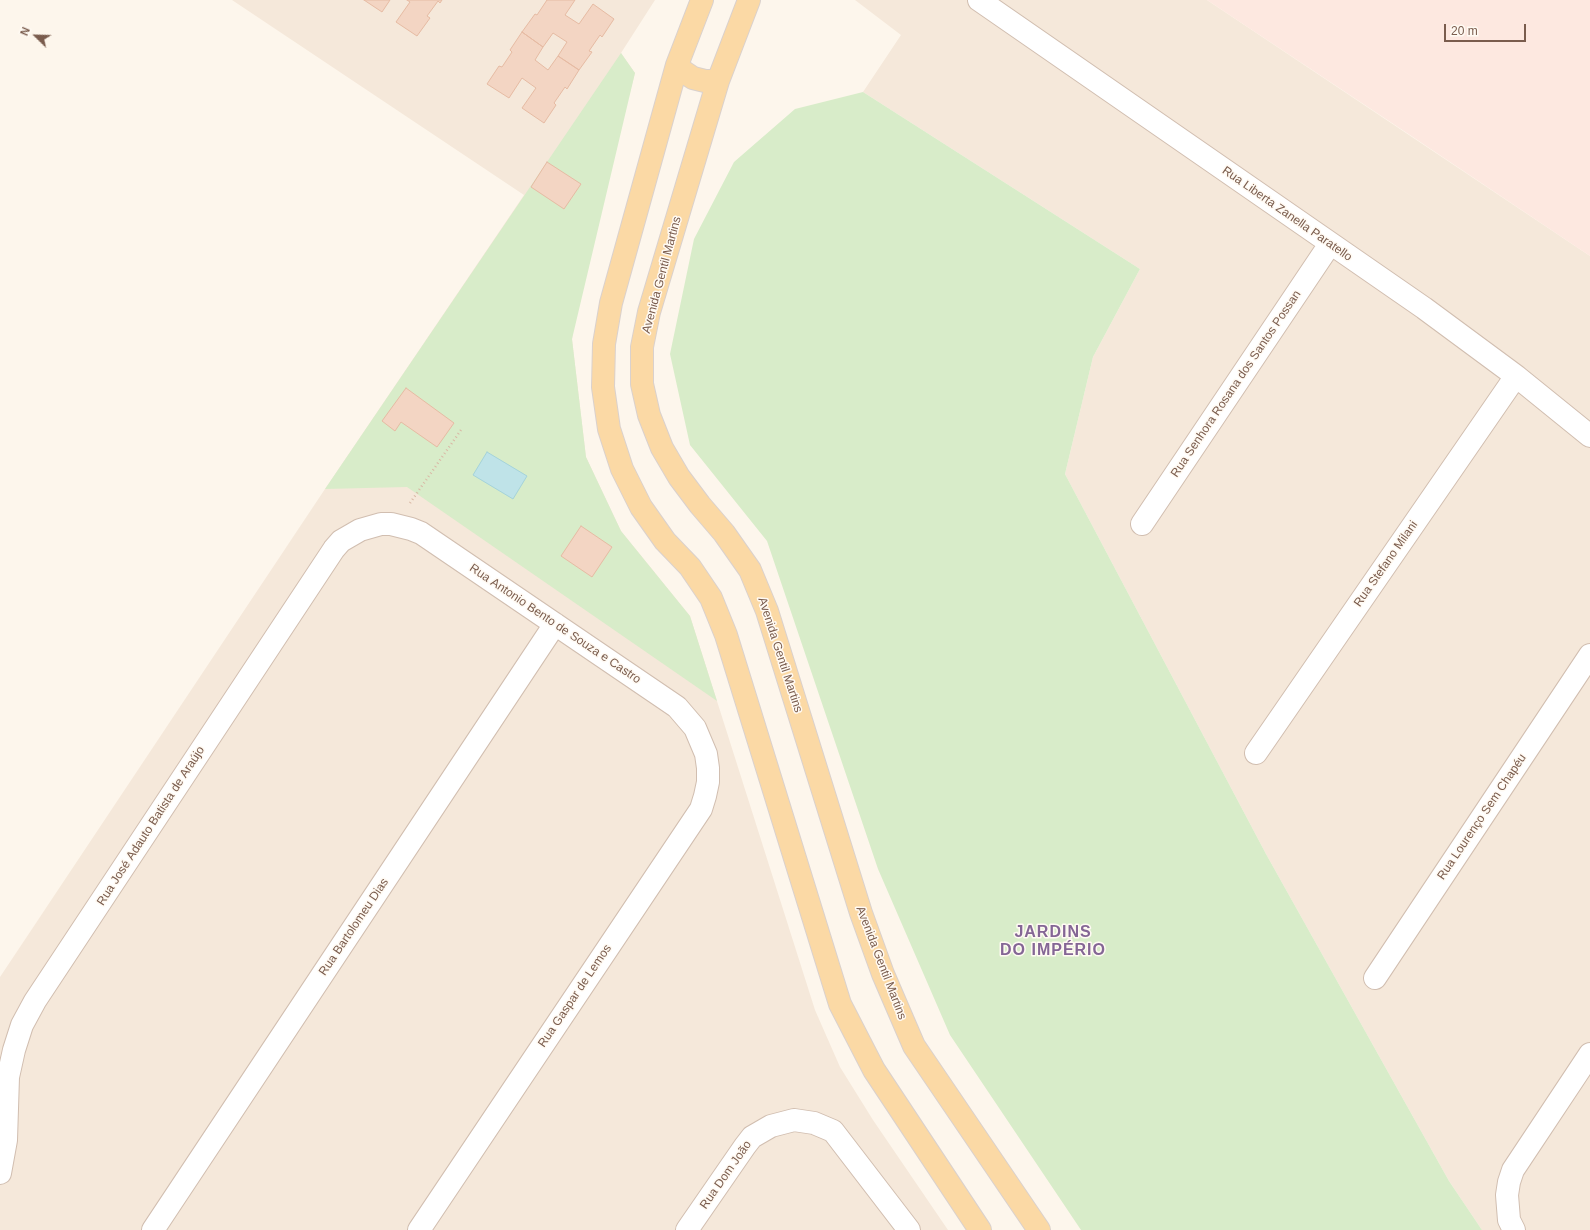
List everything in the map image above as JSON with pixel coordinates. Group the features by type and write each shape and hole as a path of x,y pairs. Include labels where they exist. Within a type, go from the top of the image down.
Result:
{"main road":[{"path":"702,0 677,65 610,310 604,344 603,387 609,429 622,469 641,507 665,541 690,567 711,598 726,635 840,1004 874,1070 980,1230"},
{"name":"Avenida Gentil Martins","path":"749,0 718,81 649,312 642,347 642,384 649,415 662,448 679,477 724,533 750,570 767,611 861,913 883,974 914,1046 1039,1230"},
{"path":"677,65 693,78 706,81 718,81"}],"street":[{"name":"Rua Liberta Zanella Paratello","path":"979,0 1424,308 1516,376 1590,436"},
{"name":"Rua Senhora Rosana dos Santos Possan","path":"1142,524 1330,244"},
{"name":"Rua Stefano Milani","path":"1256,753 1516,376"},
{"name":"Rua Antonio Bento de Souza e Castro","path":"388,525 411,529 421,534 677,707 695,728 706,754"},
{"name":"Rua José Adauto Batista de Araújo","path":"0,1173 6,1140 8,1077 12,1057 22,1025 35,1002 334,549 341,541 355,532 370,526 388,525"},
{"name":"Rua Bartolomeu Dias","path":"153,1230 555,624"},
{"name":"Rua Lourenço Sem Chapéu","path":"1375,978 1590,655"},
{"name":"Rua Gaspar de Lemos","path":"419,1230 700,809 708,782 706,754"},
{"path":"1514,1230 1509,1220 1507,1195 1513,1170 1590,1054"},
{"name":"Rua Dom João","path":"687,1230 752,1137 771,1126 794,1120 814,1123 833,1131 909,1230"}],"path":[{"path":"388,525 461,430"}],"shaded area":[{"path":"232,0 655,0 621,53 635,73 588,250 572,339 586,457 621,531 690,616 815,1010 840,1067 873,1120 948,1230 0,1230 0,977 325,489 524,195"},
{"path":"855,0 1207,0 1590,256 1590,1230 1482,1230 1449,1181 1266,854 1065,474 1093,357 1140,269 863,92 901,35"},
{"path":"1207,0 1590,0 1590,256 1407,133"}],"green space":[{"path":"621,53 635,73 572,339 586,457 621,531 690,616 717,701 407,487 325,489"},
{"path":"863,92 1140,269 1093,357 1065,474 1266,854 1449,1181 1482,1230 1081,1230 950,1035 878,869 767,541 690,445 670,354 694,239 734,162 795,109"}],"water":[{"path":"487,452 527,476 513,499 473,475"}],"building":[{"path":"364,0 390,0 382,12"},
{"path":"407,0 442,0 440,3 438,1 427,16 430,18 417,36 396,22 410,2"},
{"path":"547,0 575,0 565,15 579,24 593,4 614,19 602,37 600,35 589,51 592,52 579,70 558,56 567,42 553,33 543,47 522,32 535,14 537,15"},
{"path":"522,32 543,47 535,60 548,70 558,56 579,70 567,89 565,87 554,103 556,105 544,123 522,108 536,88 522,78 509,98 487,84 499,66 502,67 512,52 510,50"},
{"path":"547,162 581,184 564,209 531,187"},
{"path":"406,388 454,423 437,447 401,422 395,431 382,421"},
{"path":"581,526 612,547 592,577 561,556"}],"district":[{"name":"JARDINS DO IMPÉRIO","path":"1053,942"}]}
